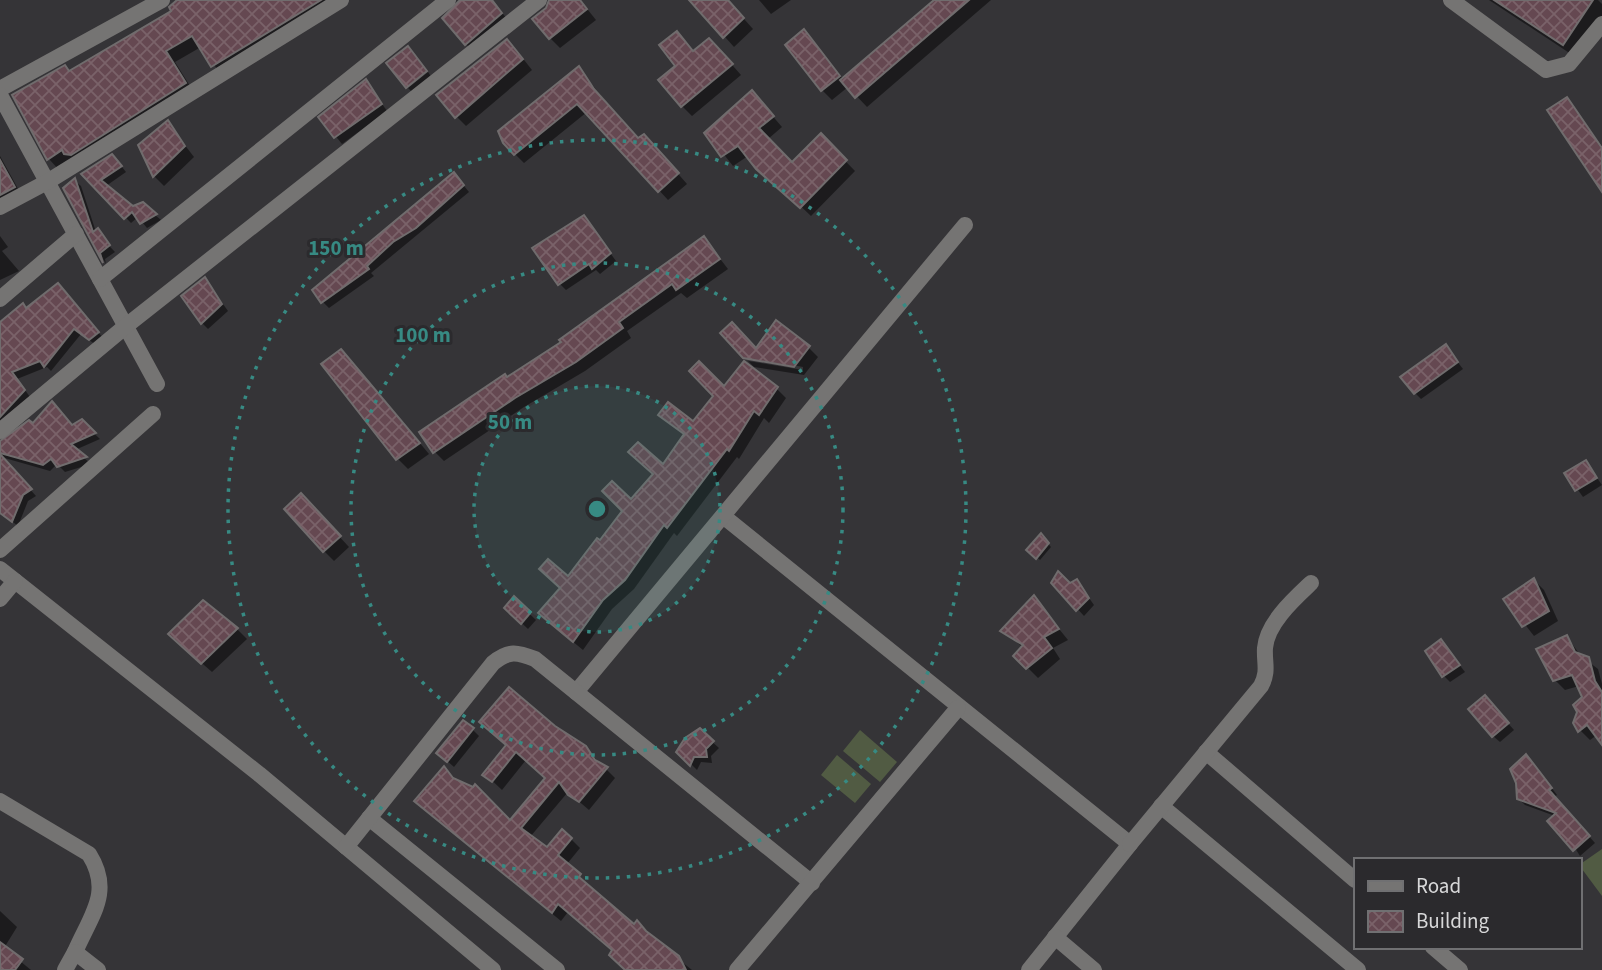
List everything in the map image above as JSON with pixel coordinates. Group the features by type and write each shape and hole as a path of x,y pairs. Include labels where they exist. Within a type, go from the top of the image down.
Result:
{"street":[{"path":"0,89 162,0"},
{"path":"0,207 47,182 341,0"},
{"path":"100,279 448,0"},
{"path":"0,430 126,326 539,0"},
{"path":"1451,0 1546,69 1569,64 1602,24"},
{"path":"0,95 157,384"},
{"path":"576,692 965,225"},
{"path":"0,299 76,234"},
{"path":"0,550 153,414"},
{"path":"723,516 1130,844"},
{"path":"0,569 346,847 493,970"},
{"path":"0,599 15,581"},
{"path":"1029,970 1261,686 1266,676 1265,647 1269,636 1287,606 1311,583"},
{"path":"346,847 494,663 504,654 517,652 535,659 812,883"},
{"path":"737,970 958,708"},
{"path":"1206,752 1354,879"},
{"path":"0,801 89,854 98,869 103,888 65,970"},
{"path":"1161,806 1357,970"},
{"path":"369,818 557,970"},
{"path":"1055,937 1094,970"},
{"path":"1435,949 1460,970"},
{"path":"75,952 98,970"}],"green space":[{"path":"860,730 897,762 880,782 843,751"},
{"path":"837,755 871,784 855,803 821,775"},
{"path":"1602,849 1602,896 1581,868 1581,864"}],"building":[{"path":"177,0 321,0 211,67 192,36 166,51 186,83 71,155 64,154 62,150 47,160 12,95 65,65 69,71 171,11 169,7"},
{"path":"460,0 492,0 502,13 465,45 442,18"},
{"path":"549,0 580,0 587,9 549,39 532,19 546,8"},
{"path":"689,0 728,0 744,18 723,38"},
{"path":"934,0 969,0 855,98 840,80"},
{"path":"1494,0 1593,0 1563,45"},
{"path":"804,29 840,76 821,91 785,45"},
{"path":"677,31 693,51 709,38 733,64 681,107 658,80 675,66 659,45"},
{"path":"507,39 523,59 455,118 436,95"},
{"path":"408,46 427,71 406,88 386,63"},
{"path":"579,66 594,89 638,138 644,134 679,173 658,192 577,104 514,155 503,143 498,131"},
{"path":"366,79 382,104 334,138 318,117"},
{"path":"752,90 774,116 759,128 792,162 821,133 847,160 800,208 756,169 738,146 721,157 704,133"},
{"path":"1567,97 1602,148 1602,192 1547,110"},
{"path":"168,120 185,146 153,177 138,145"},
{"path":"112,154 122,166 101,180 133,206 143,202 157,214 140,224 132,212 124,219 81,174"},
{"path":"0,160 15,187 0,195"},
{"path":"454,172 464,185 416,228 393,242 367,266 369,269 321,303 312,290"},
{"path":"75,178 93,232 98,228 110,245 100,253 103,263 63,188"},
{"path":"584,215 611,253 592,269 589,264 558,285 532,248"},
{"path":"704,236 720,259 676,290 672,284 619,322 623,328 576,362 515,398 433,453 419,432 505,374 507,377 561,342 559,340"},
{"path":"205,277 222,304 201,324 181,296"},
{"path":"58,283 99,332 89,340 74,329 44,367 40,361 12,372 25,390 0,417 0,322 23,303 26,308"},
{"path":"776,320 810,346 794,367 743,358 720,333 732,322 756,348"},
{"path":"1446,344 1458,362 1414,394 1400,377"},
{"path":"341,349 420,443 396,460 321,364"},
{"path":"699,361 724,386 744,361 778,387 759,415 754,411 729,451 727,449 667,528 664,525 625,580 603,600 573,642 538,613 560,588 539,569 548,559 568,576 622,511 602,491 612,481 631,499 653,474 628,452 638,442 663,464 684,434 658,415 668,402 693,421 713,396 689,371"},
{"path":"52,401 72,425 82,419 96,433 71,444 87,457 57,467 51,459 43,465 0,453 0,441 29,420 33,423"},
{"path":"0,454 32,489 23,495 12,522 0,513"},
{"path":"1586,460 1597,478 1575,491 1564,473"},
{"path":"301,493 341,536 323,552 284,509"},
{"path":"1041,533 1049,543 1036,559 1026,550"},
{"path":"1058,571 1070,583 1077,579 1089,598 1076,611 1051,583"},
{"path":"1534,578 1549,611 1522,627 1503,599"},
{"path":"1034,595 1059,629 1044,637 1052,648 1026,669 1013,656 1023,645 1000,631"},
{"path":"514,596 531,612 521,624 504,608"},
{"path":"203,600 238,628 201,664 168,634"},
{"path":"1567,635 1575,652 1589,657 1595,681 1602,692 1602,745 1587,725 1578,732 1573,723 1577,712 1573,705 1582,697 1572,675 1553,681 1536,649"},
{"path":"1441,639 1460,665 1442,677 1425,651"},
{"path":"509,687 555,726 586,746 595,760 608,767 579,802 568,795 559,782 521,828 547,847 562,829 572,838 558,855 581,874 579,877 634,924 637,920 646,931 679,956 686,970 625,970 609,955 612,950 558,904 552,913 414,801 444,766 453,778 473,787 475,784 510,820 545,778 516,752 492,782 482,775 506,745 479,722"},
{"path":"1485,695 1509,723 1492,737 1468,709"},
{"path":"463,720 474,728 447,762 436,753"},
{"path":"700,728 714,741 706,749 707,757 694,757 690,766 676,752 685,738"},
{"path":"1526,754 1552,788 1549,790 1590,836 1573,851 1547,821 1556,813 1517,799 1516,783 1510,769"},
{"path":"0,942 23,959 15,970 0,970"}]}
